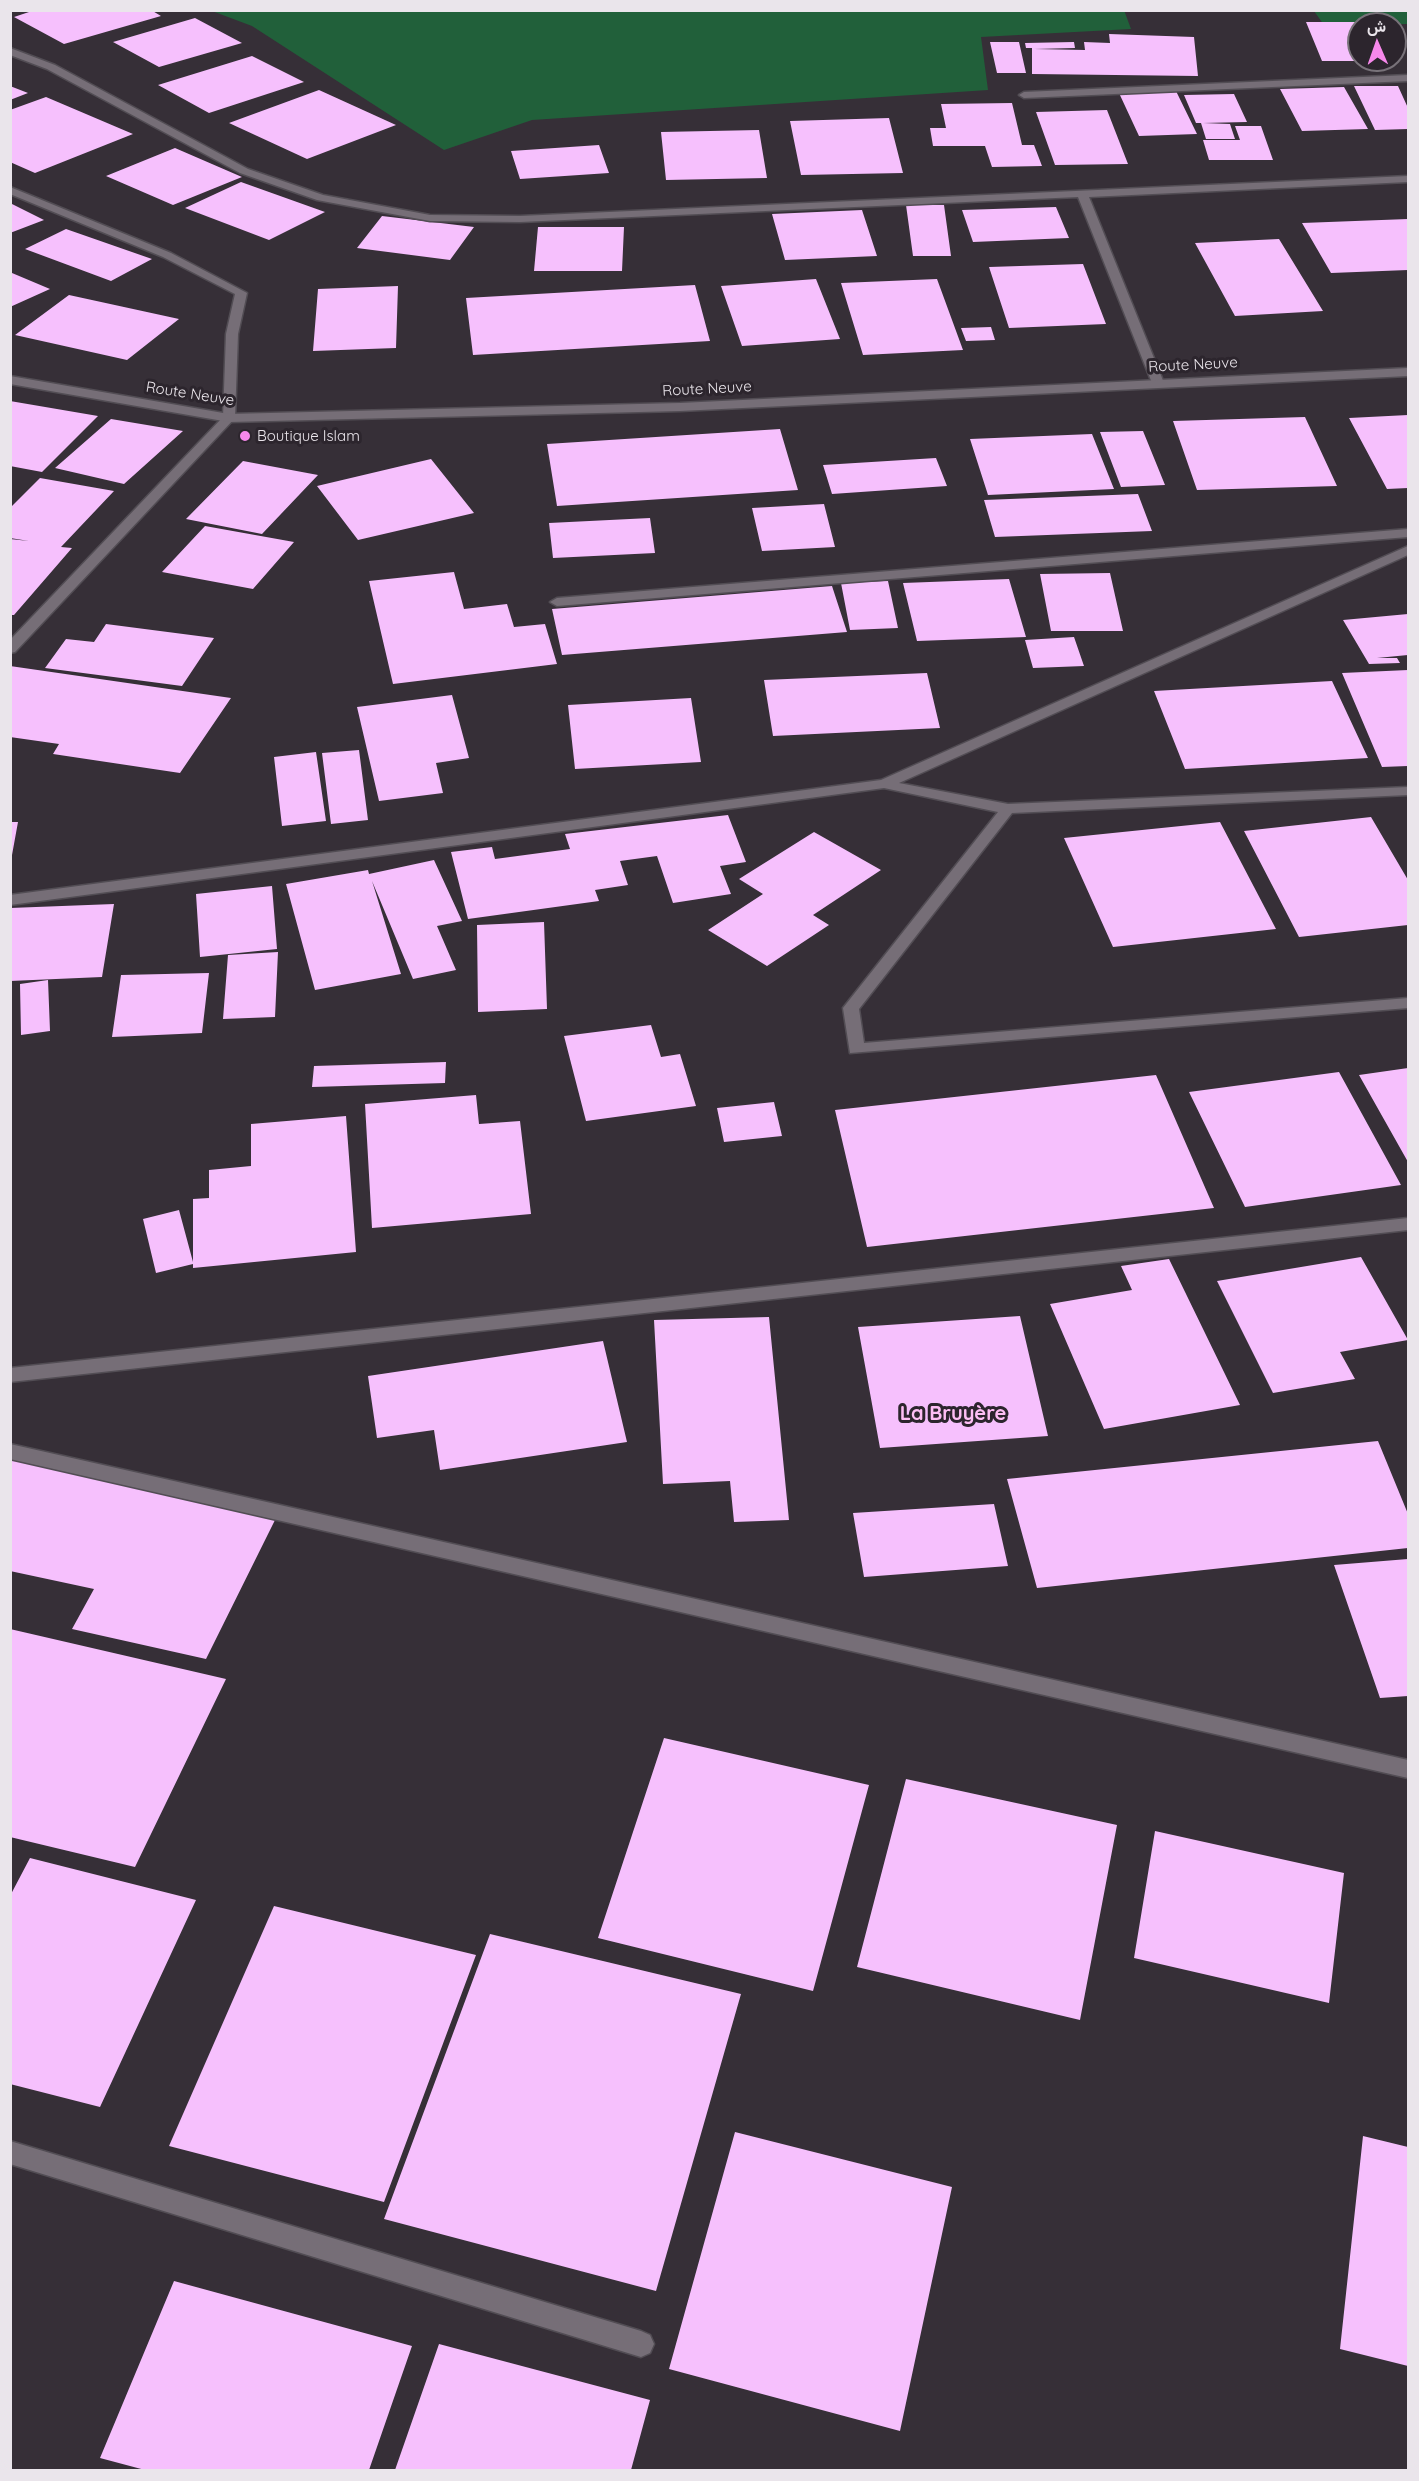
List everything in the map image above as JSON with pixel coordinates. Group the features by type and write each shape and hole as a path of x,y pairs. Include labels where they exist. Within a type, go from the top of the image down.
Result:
{"street":[{"path":"10,51 51,67 244,171 321,198 430,218 520,219 1408,179"},
{"path":"1024,95 1408,78"},
{"path":"10,190 167,255 241,293 232,334 229,418 10,649"},
{"path":"1082,193 1158,383"},
{"name":"Route Neuve","path":"10,380 229,418 668,407 1408,372"},
{"path":"557,602 1408,533"},
{"path":"10,900 884,784 1408,550"},
{"path":"884,784 1008,809 1408,790"},
{"path":"1008,809 851,1008 856,1049 1408,1003"},
{"path":"10,1375 1408,1224"},
{"path":"10,1450 1408,1768"},
{"path":"10,2152 640,2344"}],"green space":[{"path":"1124,10 1131,29 981,37 988,90 532,120 444,150 252,26 212,11"},
{"path":"1314,11 1408,11 1408,24 1407,12 1347,12 1347,25 1324,25"}],"building":[{"path":"35,10 151,10 161,16 64,44 14,17"},
{"path":"195,18 242,43 159,67 113,42"},
{"path":"1306,22 1347,22 1347,61 1322,61"},
{"path":"1109,34 1194,37 1198,76 1032,74 1032,48 1026,48 1025,43 1074,42 1075,48 1034,49 1085,50 1084,42 1110,43"},
{"path":"990,42 1019,42 1026,73 997,73"},
{"path":"252,56 304,82 209,113 158,85"},
{"path":"10,86 28,93 10,100"},
{"path":"1354,86 1398,86 1408,108 1408,129 1375,130"},
{"path":"1344,87 1368,129 1302,131 1280,89"},
{"path":"319,90 396,125 307,159 229,123"},
{"path":"1176,91 1197,134 1139,136 1119,93"},
{"path":"1234,94 1247,122 1203,123 1230,124 1235,139 1206,139 1201,123 1196,123 1184,95"},
{"path":"46,97 133,134 35,173 10,162 10,110"},
{"path":"1012,103 1022,145 1034,145 1042,166 992,167 985,146 933,146 930,128 946,128 941,104"},
{"path":"1107,110 1128,164 1055,165 1036,112"},
{"path":"889,118 903,173 801,175 790,121"},
{"path":"1235,126 1261,126 1273,160 1209,160 1203,140 1240,140"},
{"path":"759,130 767,178 666,180 661,132"},
{"path":"599,145 609,173 520,179 511,151"},
{"path":"175,148 242,177 173,205 106,176"},
{"path":"241,182 325,212 269,240 185,208"},
{"path":"10,203 44,220 10,233"},
{"path":"906,205 944,205 951,256 913,256"},
{"path":"1056,207 1069,238 973,242 962,210"},
{"path":"862,210 877,256 785,260 772,214"},
{"path":"382,216 474,227 450,260 357,248"},
{"path":"1408,219 1408,270 1331,273 1302,223"},
{"path":"538,227 624,227 622,271 534,271"},
{"path":"66,229 152,259 111,281 25,249"},
{"path":"1279,239 1323,311 1235,316 1195,243"},
{"path":"1083,264 1106,324 1009,328 989,267"},
{"path":"12,273 50,289 10,307"},
{"path":"816,279 840,339 742,346 721,286"},
{"path":"937,279 963,350 863,355 841,283"},
{"path":"695,285 710,341 473,355 466,298"},
{"path":"398,286 396,348 313,351 318,289"},
{"path":"69,295 179,319 127,360 15,335"},
{"path":"991,327 995,340 966,341 961,328"},
{"path":"10,401 98,416 42,472 10,466"},
{"path":"1408,415 1408,488 1387,489 1349,418"},
{"path":"1305,417 1337,486 1197,490 1173,421"},
{"path":"111,419 183,431 124,484 55,468"},
{"path":"780,429 798,490 557,506 547,444"},
{"path":"1143,431 1165,485 1121,487 1100,432"},
{"path":"1092,434 1114,489 988,495 970,439"},
{"path":"936,458 947,486 832,494 823,465"},
{"path":"431,459 474,513 358,540 317,486"},
{"path":"243,461 318,475 262,534 186,519"},
{"path":"40,478 114,491 61,547 72,548 14,615 10,615 10,539 29,541 10,538 10,508"},
{"path":"1138,494 1152,531 995,537 984,500"},
{"path":"824,504 835,547 762,551 752,508"},
{"path":"650,518 655,553 553,558 549,523"},
{"path":"205,526 294,542 253,589 162,572"},
{"path":"454,572 464,609 507,604 514,627 545,624 557,664 393,684 369,581"},
{"path":"1110,573 1123,631 1051,631 1040,574"},
{"path":"1009,579 1026,637 917,641 903,583"},
{"path":"888,581 898,628 850,630 841,583"},
{"path":"832,586 847,632 562,655 552,609"},
{"path":"1408,614 1408,655 1377,658 1397,658 1400,663 1369,664 1343,620"},
{"path":"106,624 214,638 182,686 45,668 66,639 94,642"},
{"path":"1074,637 1084,666 1033,668 1025,640"},
{"path":"10,666 231,698 180,773 53,754 59,744 10,737"},
{"path":"1408,670 1408,766 1382,767 1342,673"},
{"path":"927,673 940,728 773,736 764,680"},
{"path":"1332,681 1368,758 1185,769 1154,691"},
{"path":"452,695 469,758 436,763 443,793 379,801 357,707"},
{"path":"691,698 701,762 575,769 568,705"},
{"path":"359,750 368,820 331,824 322,753"},
{"path":"316,752 326,821 282,826 274,757"},
{"path":"728,815 746,862 720,866 731,894 673,903 657,856 620,861 628,885 595,890 599,901 468,919 451,852 492,847 495,859 570,849 565,834"},
{"path":"1371,817 1408,880 1408,925 1299,937 1244,831"},
{"path":"10,822 18,822 12,855 10,855"},
{"path":"1220,822 1276,929 1113,947 1064,838"},
{"path":"814,832 881,870 813,915 829,925 767,966 708,930 763,894 739,879"},
{"path":"434,860 462,921 437,926 456,970 413,979 372,881 401,974 315,990 286,884 368,870 369,874"},
{"path":"272,886 277,949 200,957 196,894"},
{"path":"114,904 102,977 10,981 10,908"},
{"path":"544,922 547,1009 478,1012 477,925"},
{"path":"278,952 275,1017 223,1019 228,955"},
{"path":"209,973 202,1033 112,1037 121,975"},
{"path":"48,980 50,1031 21,1035 20,984"},
{"path":"651,1025 661,1057 680,1054 696,1106 586,1121 564,1036"},
{"path":"446,1062 445,1083 312,1087 314,1066"},
{"path":"1408,1068 1408,1162 1359,1075"},
{"path":"1339,1072 1401,1185 1245,1207 1189,1092"},
{"path":"1156,1075 1214,1208 867,1247 835,1110"},
{"path":"476,1095 479,1124 520,1121 531,1214 372,1228 365,1104"},
{"path":"774,1102 782,1136 724,1142 717,1108"},
{"path":"346,1116 356,1252 193,1268 193,1264 156,1273 143,1219 179,1210 193,1262 193,1199 209,1198 209,1170 251,1166 251,1124"},
{"path":"1361,1257 1408,1340 1340,1352 1355,1379 1273,1393 1217,1281"},
{"path":"1169,1259 1240,1405 1104,1429 1050,1304 1132,1290 1121,1266"},
{"path":"1020,1316 1048,1436 880,1448 858,1327"},
{"path":"769,1317 789,1520 734,1522 730,1481 663,1484 654,1320"},
{"path":"603,1341 627,1442 440,1470 434,1430 377,1438 368,1376"},
{"path":"1378,1441 1408,1514 1408,1548 1037,1588 1007,1479"},
{"path":"12,1460 276,1518 206,1659 72,1629 94,1589 10,1571"},
{"path":"994,1504 1008,1566 864,1577 853,1513"},
{"path":"1408,1559 1408,1696 1380,1698 1334,1565"},
{"path":"10,1629 226,1679 135,1867 10,1837"},
{"path":"664,1738 869,1785 813,1991 598,1938"},
{"path":"906,1779 1117,1825 1080,2020 857,1967"},
{"path":"1155,1831 1344,1873 1329,2003 1134,1958"},
{"path":"30,1858 196,1900 100,2107 10,2084 10,1896"},
{"path":"274,1906 476,1955 384,2202 169,2146"},
{"path":"490,1934 741,1994 656,2291 384,2219"},
{"path":"735,2132 952,2187 900,2431 669,2369"},
{"path":"1363,2136 1408,2147 1408,2366 1340,2349"},
{"path":"174,2281 412,2346 369,2470 145,2470 100,2458"},
{"path":"439,2344 650,2400 631,2470 395,2470"}],"place":[{"name":"Boutique Islam","path":"245,436"}],"district":[{"name":"La Bruyère","path":"953,1414"}]}
